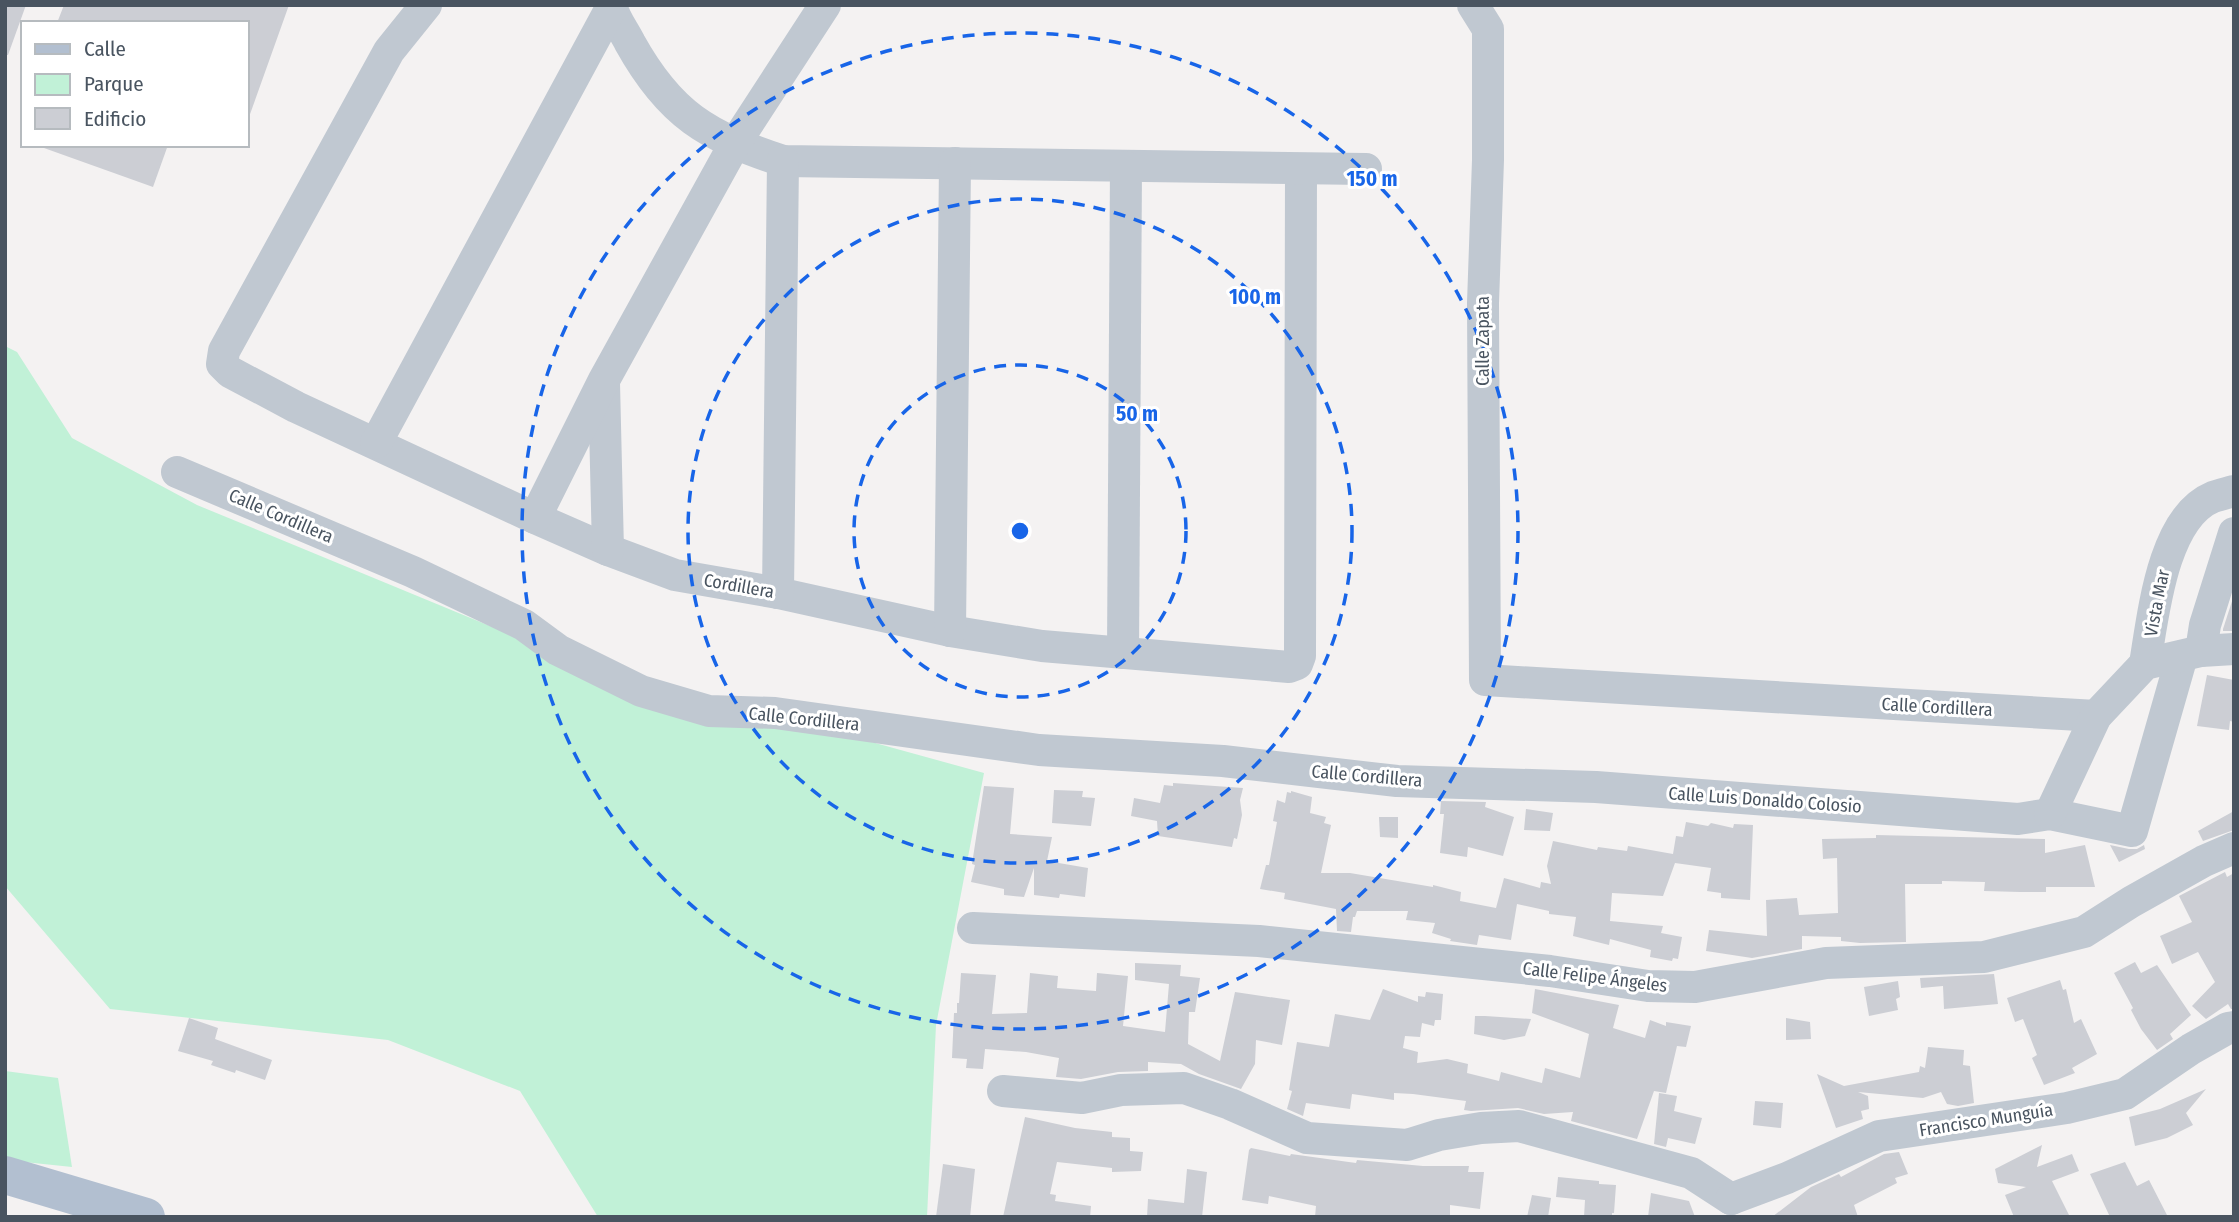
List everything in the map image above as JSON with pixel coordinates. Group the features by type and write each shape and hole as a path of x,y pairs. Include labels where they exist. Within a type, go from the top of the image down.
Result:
{"main road":[{"path":"5,1175 122,1214"}],"street":[{"name":"Cordillera","path":"426,5 389,51 224,351 222,364 230,372 296,407 535,518 608,550 675,575 778,593 950,631 1042,646 1289,667 1297,664 1300,656 1301,169"},
{"path":"535,518 604,380 734,145 825,5"},
{"name":"Calle Zapata","path":"1473,5 1488,29 1488,160 1483,303 1485,680"},
{"path":"611,7 640,61 675,107 734,145 783,161 1366,169"},
{"path":"376,443 611,7"},
{"path":"778,593 783,161"},
{"path":"950,631 956,163"},
{"path":"1123,653 1126,167"},
{"path":"604,380 608,550"},
{"name":"Calle Cordillera","path":"177,472 413,572 524,625 558,650 641,691 709,711 775,713 1039,750 1223,761 1397,781 1480,783"},
{"name":"Vista Mar","path":"2145,664 2158,581 2167,554 2189,517 2210,498 2234,491"},
{"path":"2192,653 2205,625 2234,533"},
{"path":"2050,814 2096,716 2145,664 2192,653 2234,649"},
{"name":"Calle Luis Donaldo Colosio","path":"1480,783 1610,788 2018,819 2050,814 2133,831 2192,653"},
{"name":"Calle Cordillera","path":"1485,680 2096,716"},
{"name":"Calle Felipe Ángeles","path":"973,928 1259,941 1550,971 1648,986 1695,987 1826,963 1984,957 2084,932 2143,895 2204,861 2234,848"},
{"name":"Francisco Munguía","path":"1731,1208 1787,1178 1879,1136 2067,1108 2125,1094 2191,1049 2234,1027"},
{"path":"1003,1091 1082,1098 1121,1090 1184,1088 1230,1104 1307,1138 1407,1145 1439,1135 1481,1128 1519,1126 1691,1173 1731,1208"}],"green space":[{"path":"5,346 17,352 72,438 197,505 570,659 984,773 936,1025 927,1217 598,1217 520,1091 388,1040 110,1009 5,886"},
{"path":"5,1071 58,1078 72,1167 5,1160"}],"building":[{"path":"5,5 26,5 8,55 5,55"},
{"path":"64,5 289,5 249,117 248,21 58,21"},
{"path":"44,147 167,147 153,187"},
{"path":"2234,595 2234,631 2223,631 2223,629"},
{"path":"2207,675 2234,680 2234,722 2230,721 2229,730 2197,726"},
{"path":"1173,783 1243,788 1240,800 1242,815 1237,839 1234,838 1232,847 1158,836 1157,821 1131,816 1134,798 1160,803 1164,785 1173,786"},
{"path":"984,786 1014,788 1010,834 1052,837 1047,861 1088,868 1085,897 1034,895 1034,868 1024,897 1004,895 1004,889 971,882"},
{"path":"1054,790 1083,791 1082,797 1095,798 1091,826 1052,823"},
{"path":"1287,792 1312,797 1310,813 1326,817 1324,823 1331,825 1321,873 1350,873 1433,885 1461,892 1460,901 1496,908 1504,878 1540,888 1541,882 1551,884 1547,866 1553,841 1597,850 1598,847 1627,851 1628,846 1673,854 1676,836 1683,837 1686,822 1708,826 1711,823 1733,828 1734,824 1753,825 1750,900 1721,898 1721,893 1707,891 1711,868 1675,863 1663,896 1612,893 1610,921 1663,926 1661,933 1682,937 1678,959 1673,958 1672,961 1650,957 1651,950 1610,939 1609,945 1573,936 1576,917 1549,914 1549,911 1517,904 1511,940 1479,935 1477,945 1450,941 1451,939 1432,933 1435,923 1406,920 1408,911 1357,911 1353,917 1351,932 1337,931 1336,909 1284,899 1285,893 1260,889 1266,865 1269,865 1277,822 1273,821 1277,800 1285,803"},
{"path":"1441,801 1486,802 1485,807 1514,817 1503,856 1468,847 1467,857 1440,853 1444,814 1440,814"},
{"path":"1526,809 1553,813 1550,831 1524,830"},
{"path":"2234,811 2234,830 2203,841 2198,831"},
{"path":"1379,817 1398,817 1398,838 1380,837"},
{"path":"1876,835 2045,839 2045,853 2085,845 2095,887 2046,887 2046,892 2020,892 1984,891 1985,882 1905,884 1906,942 1860,943 1841,941 1841,937 1802,936 1802,949 1752,958 1706,951 1709,930 1767,936 1766,900 1797,898 1799,915 1838,913 1837,858 1823,859 1822,839 1876,838"},
{"path":"2110,845 2137,849 2144,845 2145,849 2119,862"},
{"path":"2225,872 2227,877 2234,873 2234,1009 2228,1004 2206,1019 2192,1006 2215,982 2198,952 2172,964 2160,936 2192,922 2179,896"},
{"path":"2135,962 2141,973 2157,965 2191,1015 2170,1034 2173,1039 2157,1050 2141,1029 2114,973"},
{"path":"1135,963 1181,965 1180,976 1200,978 1195,1012 1189,1012 1188,1044 1220,1061 1235,992 1290,1000 1282,1045 1256,1040 1255,1064 1241,1089 1199,1074 1181,1064 1148,1062 1148,1071 1118,1072 1081,1079 1056,1077 1059,1058 1026,1052 985,1049 983,1069 966,1068 967,1059 952,1058 954,1013 957,1013 959,1003 961,973 996,975 992,1014 1027,1013 1030,973 1058,976 1057,988 1096,991 1097,973 1128,976 1123,1026 1165,1032 1169,984 1135,980"},
{"path":"1994,974 1998,1004 1944,1009 1943,986 1921,988 1920,978"},
{"path":"2060,980 2063,990 2066,989 2074,1023 2081,1019 2097,1054 2072,1068 2075,1073 2044,1085 2032,1058 2037,1055 2023,1019 2015,1022 2007,998"},
{"path":"1898,981 1898,1010 1869,1016 1864,987"},
{"path":"1383,989 1418,1002 1418,996 1425,997 1426,992 1443,994 1441,1020 1435,1020 1434,1026 1422,1023 1420,1037 1405,1036 1403,1048 1418,1052 1417,1063 1447,1059 1468,1064 1467,1073 1499,1081 1501,1072 1542,1083 1545,1068 1580,1078 1589,1034 1532,1013 1535,989 1619,1005 1613,1028 1645,1038 1650,1020 1666,1026 1666,1022 1691,1026 1686,1047 1677,1046 1666,1093 1654,1091 1637,1139 1571,1121 1573,1112 1544,1114 1518,1108 1471,1111 1464,1110 1466,1101 1413,1094 1394,1093 1394,1100 1352,1094 1350,1109 1306,1103 1303,1116 1287,1109 1292,1091 1289,1090 1297,1042 1329,1047 1335,1014 1370,1020"},
{"path":"1475,1016 1531,1019 1525,1036 1504,1040 1474,1034"},
{"path":"189,1018 218,1028 215,1039 272,1060 265,1080 211,1065 213,1061 178,1051"},
{"path":"1786,1018 1810,1022 1811,1039 1786,1040"},
{"path":"1928,1047 1964,1050 1963,1065 1970,1066 1974,1103 1958,1106 1947,1104 1941,1092 1923,1098 1858,1092 1868,1096 1869,1109 1861,1111 1863,1119 1836,1128 1817,1074 1844,1086 1919,1072 1920,1066 1925,1068"},
{"path":"2206,1089 2186,1113 2193,1125 2167,1138 2135,1146 2129,1117 2160,1109"},
{"path":"1659,1093 1677,1096 1674,1111 1702,1118 1695,1144 1668,1138 1666,1147 1654,1144"},
{"path":"1755,1101 1783,1103 1781,1128 1753,1125"},
{"path":"1025,1117 1075,1128 1112,1132 1112,1137 1130,1138 1130,1151 1143,1152 1141,1171 1112,1172 1112,1168 1057,1162 1050,1194 1056,1195 1055,1201 1091,1206 1090,1217 1003,1217"},
{"path":"2042,1145 2037,1167 2072,1154 2079,1171 2052,1181 2070,1217 2014,1217 2005,1195 2026,1187 1998,1183 1995,1169"},
{"path":"1251,1148 1290,1156 1356,1163 1357,1160 1423,1166 1469,1166 1468,1172 1484,1172 1480,1209 1450,1205 1450,1217 1315,1217 1316,1206 1269,1196 1268,1204 1242,1200"},
{"path":"1899,1152 1908,1174 1895,1178 1897,1183 1854,1205 1858,1217 1772,1217 1811,1187 1839,1174 1841,1177 1884,1154"},
{"path":"2125,1162 2137,1186 2149,1180 2168,1217 2110,1217 2090,1174"},
{"path":"943,1164 975,1169 970,1217 936,1217"},
{"path":"1187,1169 1207,1172 1202,1217 1147,1217 1148,1199 1184,1203"},
{"path":"1558,1177 1616,1185 1612,1217 1584,1217 1585,1200 1556,1197"},
{"path":"1651,1193 1689,1201 1695,1217 1648,1217"},
{"path":"1532,1195 1551,1198 1548,1217 1527,1217"}]}
